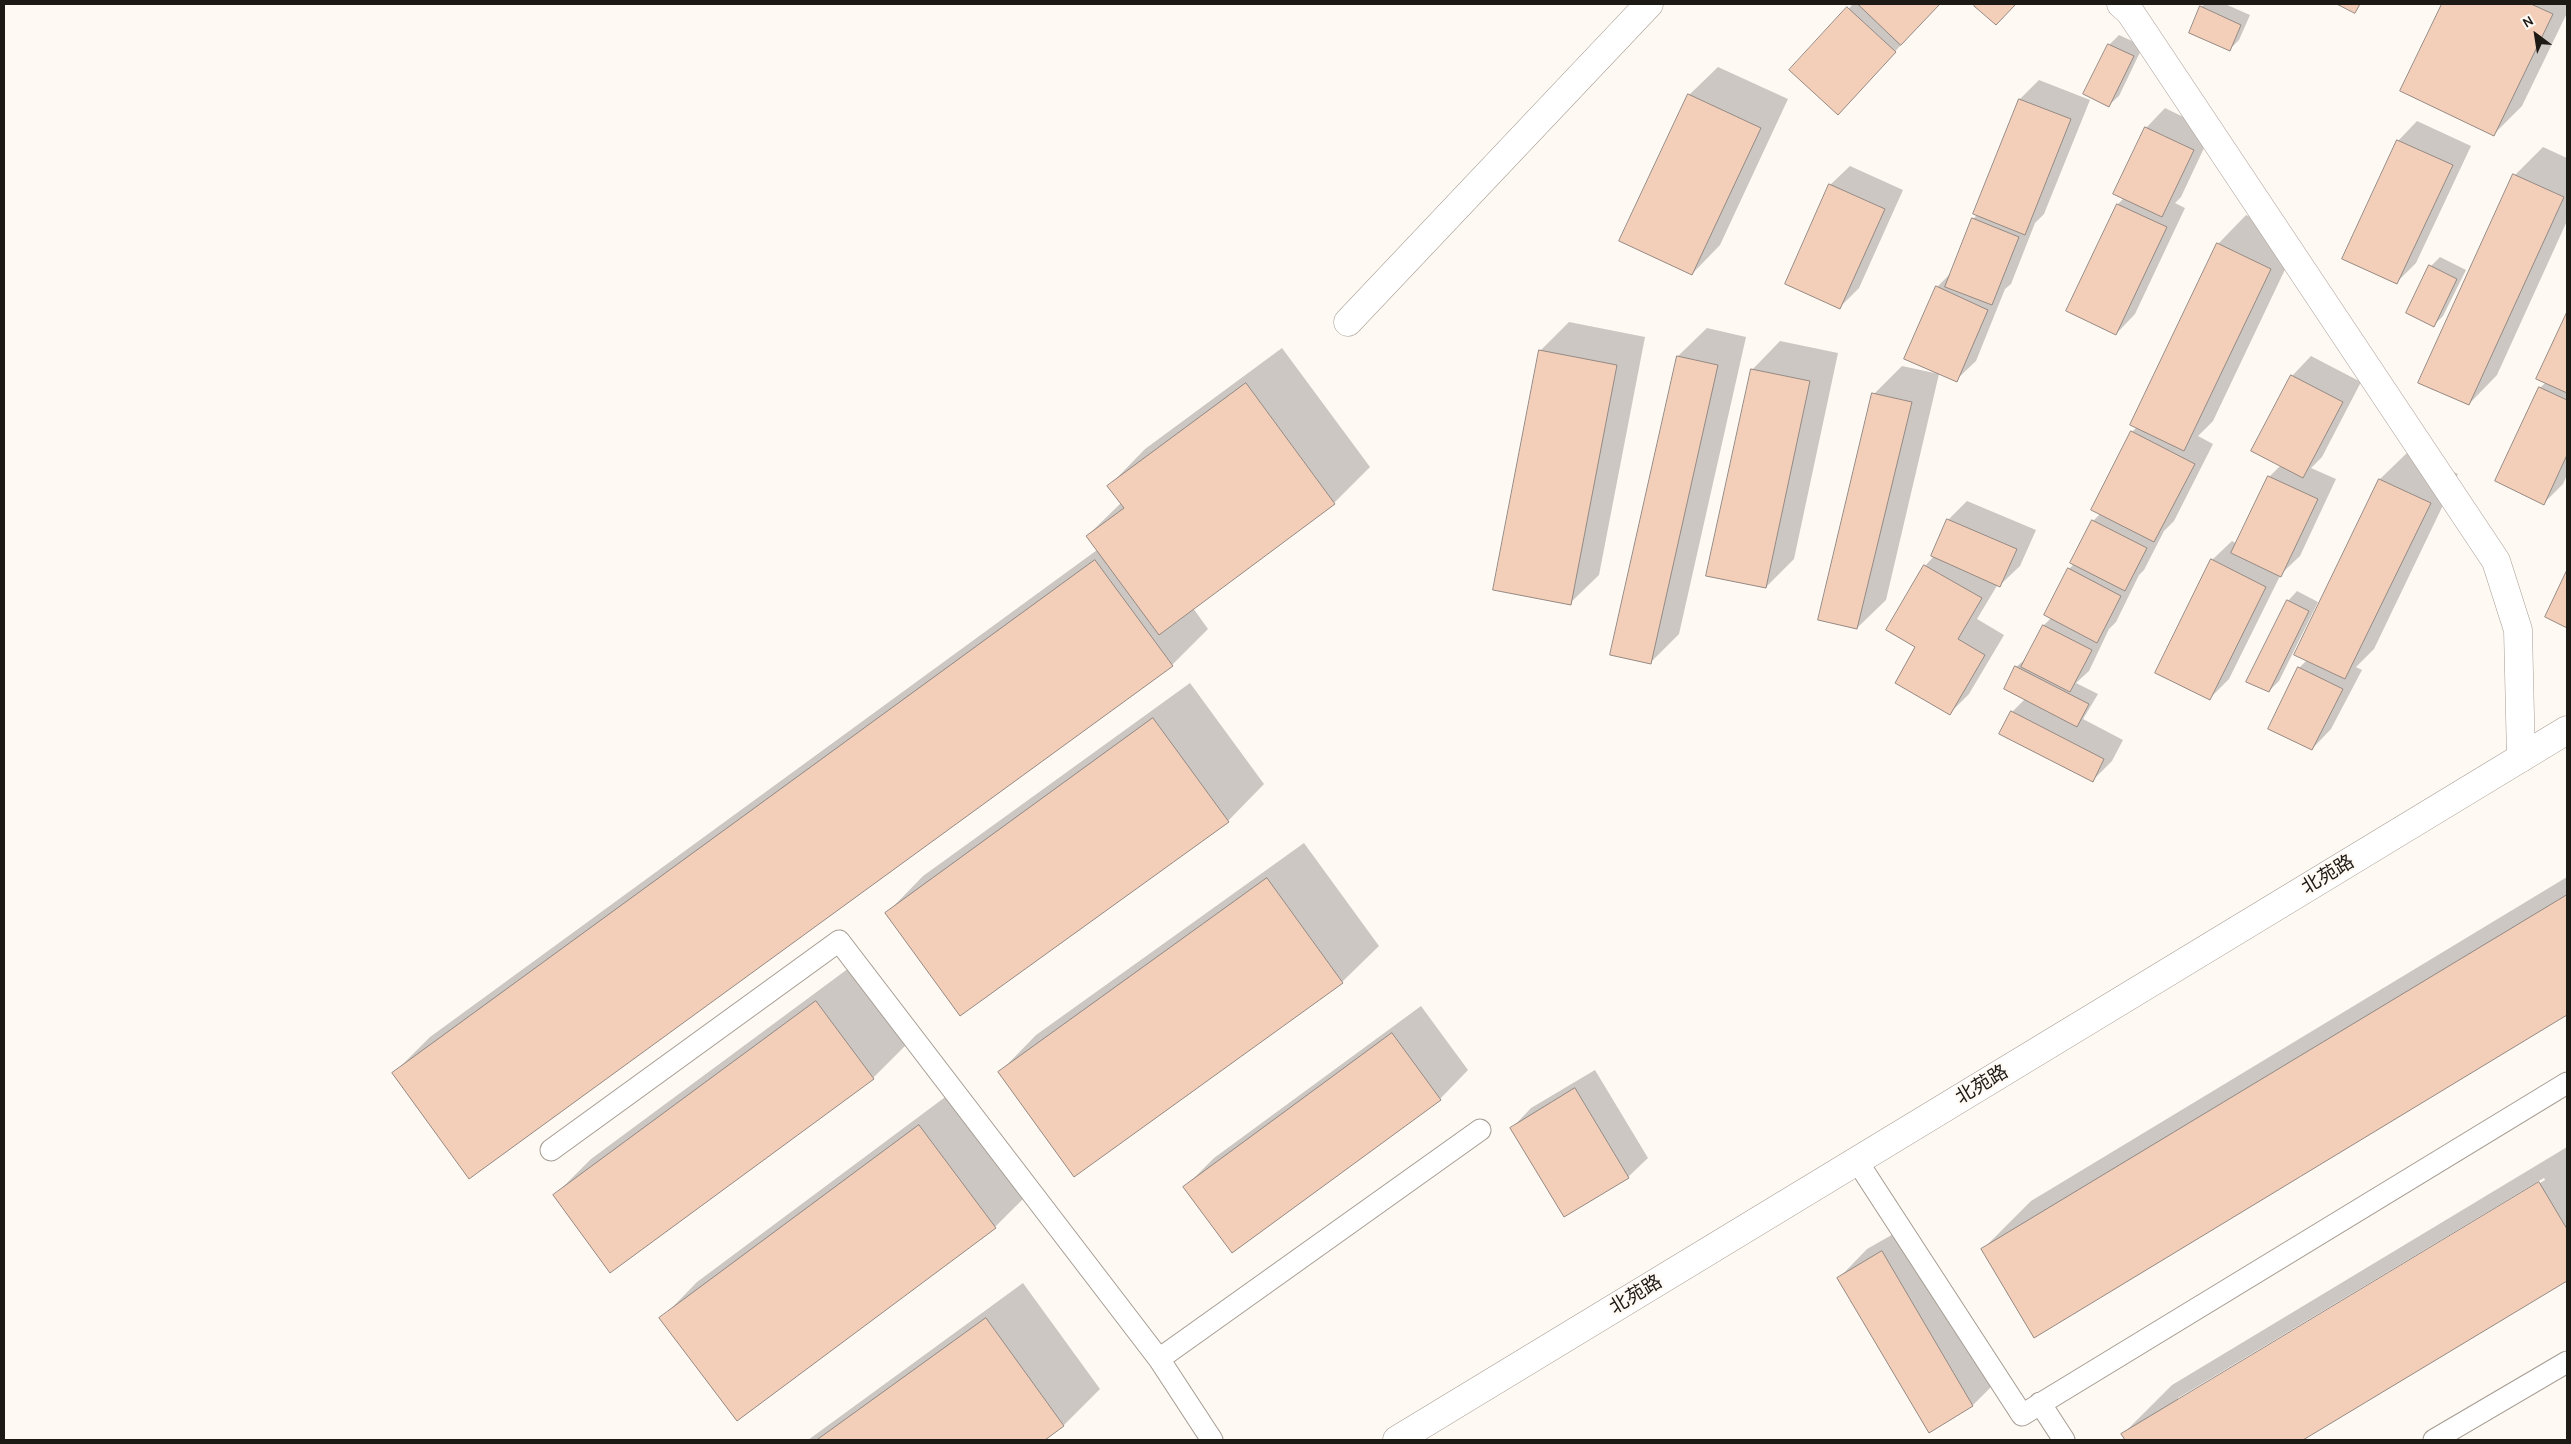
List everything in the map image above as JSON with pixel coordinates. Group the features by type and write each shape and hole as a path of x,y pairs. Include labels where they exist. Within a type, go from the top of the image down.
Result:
{"street":[{"path":"1348,322 1649,4"},
{"path":"2121,4 2130,12 2496,561 2518,630 2521,758"},
{"name":"北苑路","path":"1397,1440 2567,730"}],"lane":[{"path":"551,1150 839,941 1159,1359 1212,1440"},
{"path":"1857,1161 2022,1414 2567,1083"},
{"path":"1159,1359 1480,1130"},
{"path":"2434,1440 2567,1362"},
{"path":"2040,1403 2064,1440"}],"building":[{"path":"1858,4 1940,4 1901,45"},
{"path":"1976,4 2016,4 1996,25 1974,6"},
{"path":"2337,4 2360,4 2355,13"},
{"path":"2442,4 2531,4 2553,14 2494,136 2400,91"},
{"path":"2200,6 2241,25 2230,51 2189,33"},
{"path":"1847,7 1896,52 1838,115 1789,70"},
{"path":"2108,44 2134,56 2109,107 2083,94"},
{"path":"1688,94 1761,128 1692,275 1619,241"},
{"path":"2019,99 2071,119 2025,235 1973,214"},
{"path":"2145,127 2194,150 2162,217 2113,194"},
{"path":"2397,140 2453,165 2397,284 2342,259"},
{"path":"2513,174 2564,197 2469,405 2418,383"},
{"path":"1829,184 1885,209 1840,309 1785,284"},
{"path":"2117,204 2167,227 2116,335 2066,311"},
{"path":"1972,218 2019,237 1992,305 1945,287"},
{"path":"2217,243 2271,269 2184,451 2130,425"},
{"path":"2429,265 2457,279 2434,327 2406,313"},
{"path":"1936,286 1988,310 1957,382 1904,359"},
{"path":"2567,312 2567,393 2536,379"},
{"path":"1539,350 1617,365 1571,605 1493,590"},
{"path":"1677,356 1718,365 1651,664 1610,655"},
{"path":"1751,369 1810,381 1766,588 1706,576"},
{"path":"2291,375 2343,402 2303,478 2251,451"},
{"path":"1246,383 1335,504 1159,635 1086,536 1124,508 1107,486"},
{"path":"2539,387 2567,400 2567,455 2544,505 2495,481"},
{"path":"1872,393 1912,402 1857,629 1818,620"},
{"path":"2131,431 2195,464 2154,542 2091,510"},
{"path":"2268,476 2318,499 2281,577 2231,553"},
{"path":"2379,479 2431,503 2345,679 2294,655"},
{"path":"1947,519 2017,549 2000,587 1931,556"},
{"path":"2092,520 2147,548 2125,591 2070,563"},
{"path":"2211,559 2266,587 2210,700 2155,673"},
{"path":"1095,560 1173,666 469,1179 392,1073"},
{"path":"1924,565 1982,598 1958,639 1985,655 1950,715 1895,683 1915,647 1886,630"},
{"path":"2068,568 2121,596 2097,643 2044,615"},
{"path":"2567,570 2567,628 2545,617"},
{"path":"2287,600 2309,611 2269,692 2246,682"},
{"path":"2043,625 2092,650 2070,692 2021,667"},
{"path":"2015,666 2089,704 2077,727 2004,689"},
{"path":"2298,667 2343,689 2312,750 2268,729"},
{"path":"2011,711 2104,759 2093,782 1999,734"},
{"path":"1153,718 1229,822 960,1016 885,913"},
{"path":"1267,878 1343,983 1074,1177 998,1072"},
{"path":"2567,895 2567,1015 2034,1338 1981,1249"},
{"path":"816,1001 874,1079 610,1273 553,1195"},
{"path":"1392,1033 1441,1100 1232,1253 1183,1187"},
{"path":"1575,1088 1629,1178 1564,1217 1510,1128"},
{"path":"919,1125 996,1228 737,1421 659,1318"},
{"path":"2539,1182 2567,1229 2567,1281 2303,1440 2125,1440 2121,1434"},
{"path":"1882,1251 1973,1406 1929,1433 1837,1278"},
{"path":"986,1318 1064,1426 1045,1440 817,1440"}]}
